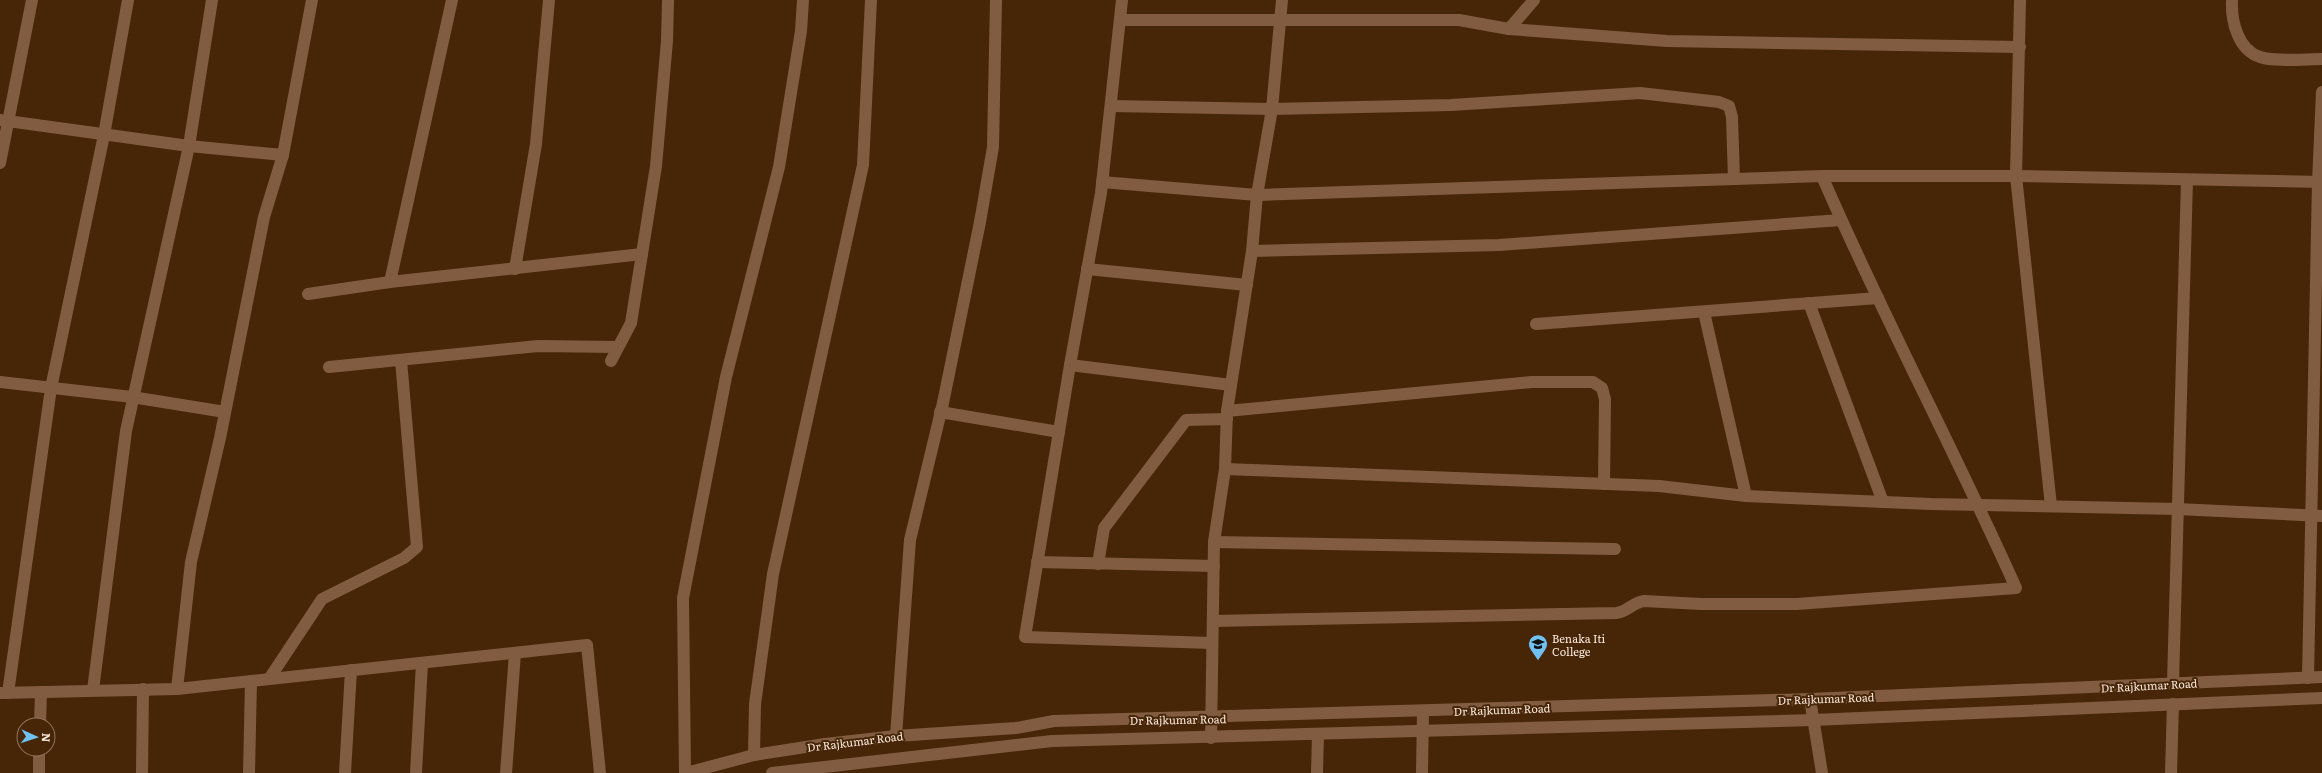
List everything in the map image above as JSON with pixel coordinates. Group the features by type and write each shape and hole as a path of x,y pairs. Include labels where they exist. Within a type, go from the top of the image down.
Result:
{"street":[{"path":"0,163 4,120 32,0"},
{"path":"128,0 104,135 51,388 4,693 177,689 587,646 600,773"},
{"path":"93,690 132,397 189,146 212,0"},
{"path":"177,689 191,562 225,412 264,218 283,155 312,0"},
{"path":"390,282 452,0"},
{"path":"515,269 536,144 549,0"},
{"path":"610,362 631,323 656,166 667,41 668,0"},
{"path":"686,773 683,598 726,377 779,167 802,31 803,0"},
{"path":"754,755 755,704 773,574 863,165 871,0"},
{"path":"896,736 910,540 940,412 980,222 993,147 996,0"},
{"path":"1122,0 1112,106 1102,182 1025,637 1212,643"},
{"path":"1212,738 1214,542 1225,469 1227,415 1231,385 1252,251 1257,195 1272,109 1282,0"},
{"path":"1509,29 1534,0"},
{"path":"2020,0 2016,176 2051,506"},
{"path":"2232,0 2236,30 2242,44 2250,52 2261,57 2322,59"},
{"path":"1121,20 1459,20 1509,29 1689,42 2020,47"},
{"path":"2308,678 2317,516 2322,92"},
{"path":"1112,106 1272,109 1451,105 1640,93 1718,102 1729,106 1732,117 1734,178"},
{"path":"4,120 189,146 283,155"},
{"path":"1102,182 1257,195 1822,176 2016,176 2320,182"},
{"path":"1213,621 1624,612 1637,601 1644,600 1701,604 1797,604 2016,588 1979,506 1841,220 1822,176"},
{"path":"2173,683 2187,180"},
{"path":"1252,251 1499,245 1841,220"},
{"path":"308,294 390,282 642,254"},
{"path":"1087,269 1247,285"},
{"path":"1536,324 1878,298"},
{"path":"1808,303 1883,502"},
{"path":"1704,312 1746,496"},
{"path":"328,367 538,346 618,347"},
{"path":"269,679 322,599 404,558 417,547 401,360"},
{"path":"1070,365 1231,385"},
{"path":"0,382 132,397 225,412"},
{"path":"1098,564 1104,528 1186,420 1531,382 1593,382 1602,388 1605,399 1604,484"},
{"path":"940,412 1059,432"},
{"path":"1225,469 1660,486 1746,496 1883,502 1979,506 2177,509 2317,516"},
{"path":"1214,542 1615,549"},
{"path":"1037,562 1214,566"},
{"path":"506,773 515,653"},
{"path":"416,773 422,663"},
{"path":"345,773 351,670"},
{"name":"Dr Rajkumar Road","path":"686,773 754,755 825,744 896,736 1016,728 1054,721 1212,718 1810,699 2322,677"},
{"path":"249,773 251,681"},
{"path":"142,773 143,689"},
{"path":"40,717 41,692"},
{"name":"Dr Rajkumar Road","path":"772,773 830,770 1052,741 1212,738 1813,720 2322,698"},
{"path":"1810,699 1822,773"},
{"path":"2171,773 2173,704"},
{"path":"1422,773 1423,711"},
{"path":"1316,773 1318,734"},
{"path":"39,773 40,757"}],"place":[{"name":"Benaka Iti College","path":"1538,661"}]}
